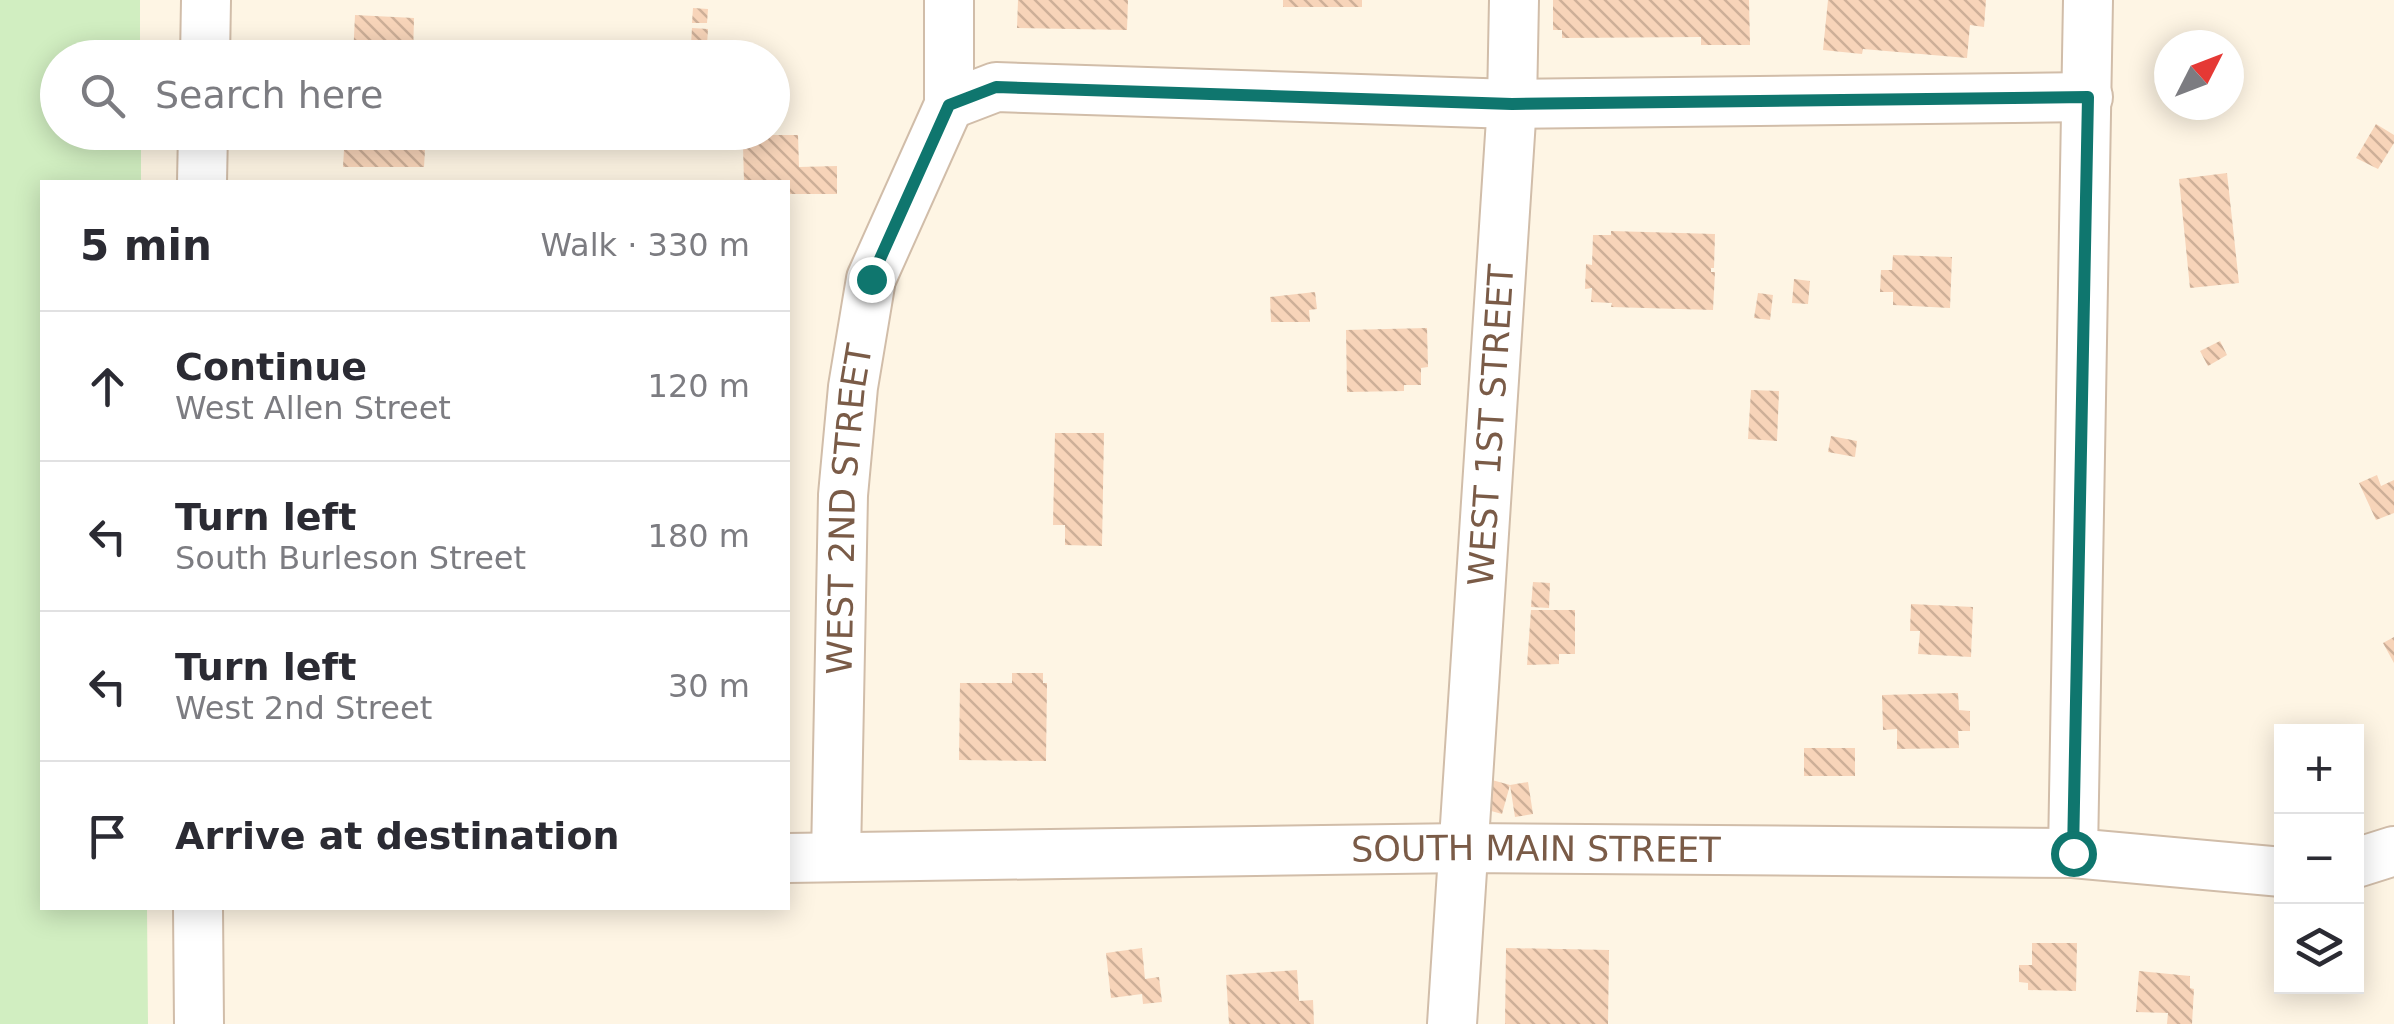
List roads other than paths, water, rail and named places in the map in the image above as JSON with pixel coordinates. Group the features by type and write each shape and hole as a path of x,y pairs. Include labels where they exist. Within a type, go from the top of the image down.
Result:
{"street":[{"path":"205,40 206,0"},
{"name":"WEST 2ND STREET","path":"836,857 843,495 853,387 871,279 949,105 949,0"},
{"name":"WEST 1ST STREET","path":"1452,1024 1512,104 1514,0"},
{"path":"2073,853 2088,0"},
{"path":"949,105 996,87 1512,104 2088,97"},
{"path":"202,180 203,150"},
{"name":"SOUTH MAIN STREET","path":"790,858 1464,848 2073,853 2274,871"},
{"path":"2364,860 2394,851"},
{"path":"198,910 199,1024"}]}
